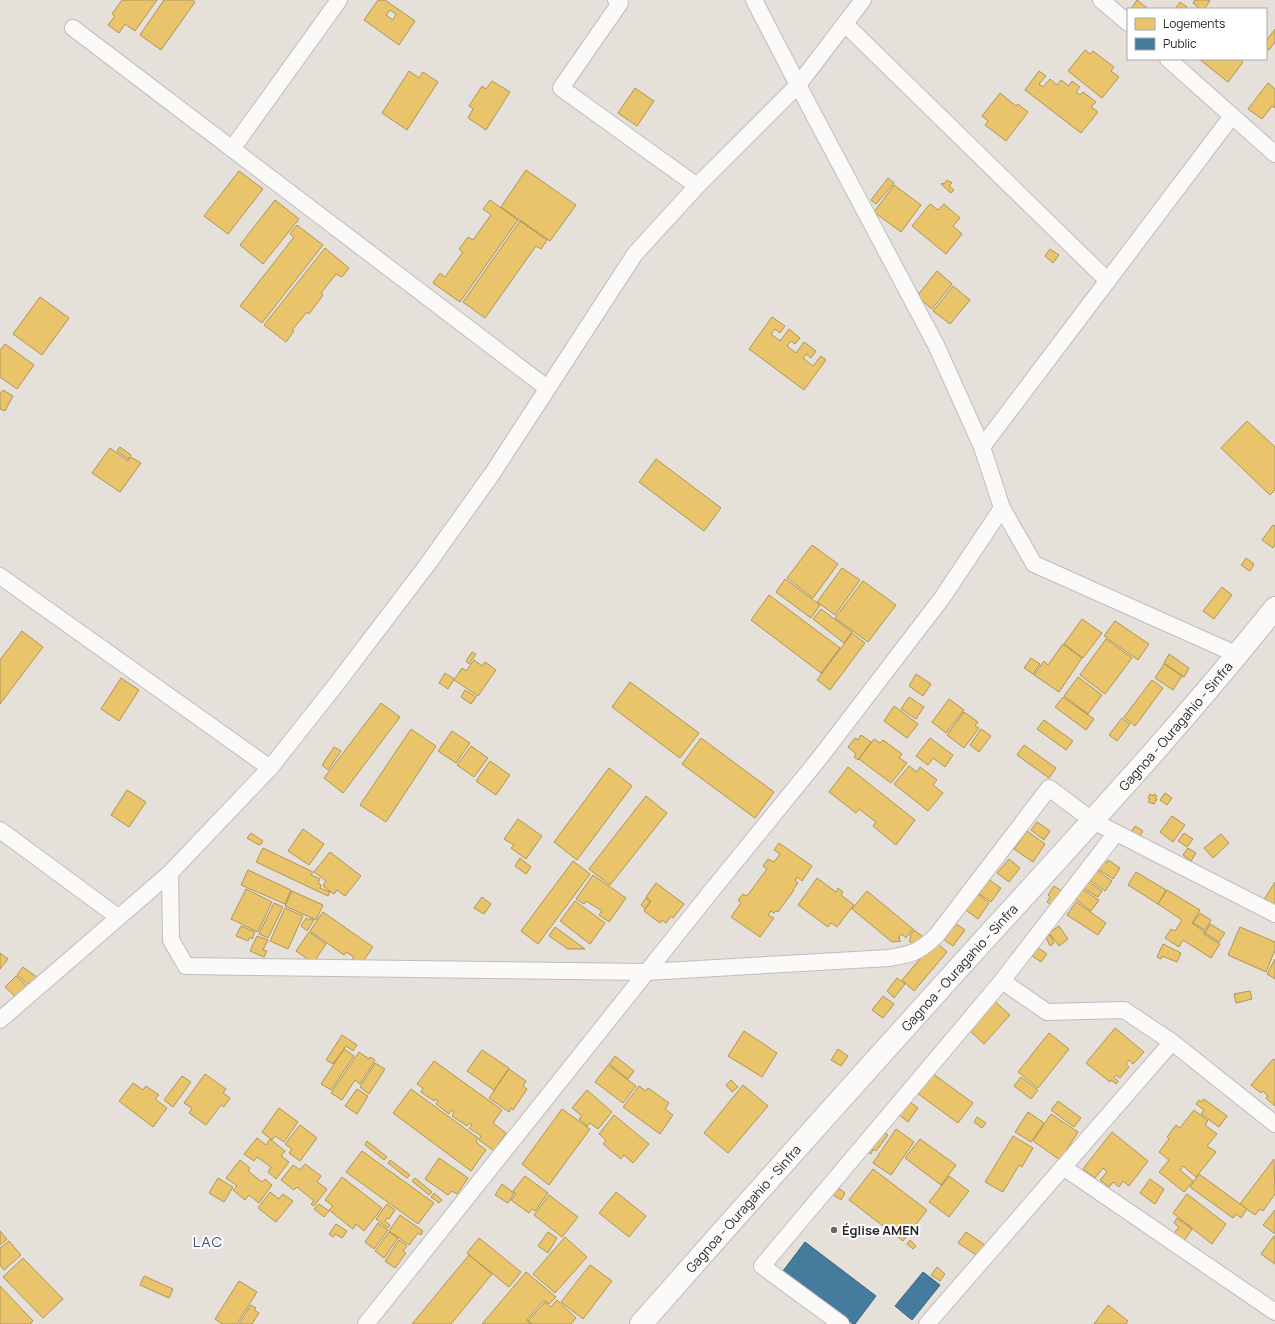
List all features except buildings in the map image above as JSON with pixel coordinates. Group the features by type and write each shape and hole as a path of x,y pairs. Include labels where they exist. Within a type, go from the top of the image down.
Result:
{"main road":[{"name":"Gagnoa - Ouragahio - Sinfra","path":"642,1324 895,1039 1093,821 1238,655 1275,608"}],"street":[{"path":"232,149 339,0"},
{"path":"616,0 620,3 561,88 698,186"},
{"path":"754,0 936,346 982,447 1002,508 1034,564 1238,655"},
{"path":"0,1020 170,873 270,768 335,686 427,565 492,474 635,254 698,186 798,86 863,0"},
{"path":"1107,2 1127,23"},
{"path":"845,24 1108,281"},
{"path":"73,28 547,388"},
{"path":"1169,60 1275,154"},
{"path":"982,447 1232,116"},
{"path":"366,1324 708,894 818,760 942,598 1002,508"},
{"path":"0,576 270,768"},
{"path":"170,873 171,940 186,966 647,972 889,958 909,954 923,948 936,936 1049,788 1093,821 1275,914"},
{"path":"0,830 118,917"},
{"path":"840,1324 762,1266 1002,980 1116,833"},
{"path":"1002,980 1047,1012 1124,1010 1172,1042 1275,1124"},
{"path":"927,1324 1172,1042"},
{"path":"1063,1167 1275,1312"}],"place":[{"name":"Église AMEN","path":"834,1230"}],"district":[{"name":"LAC","path":"208,1241"}]}
